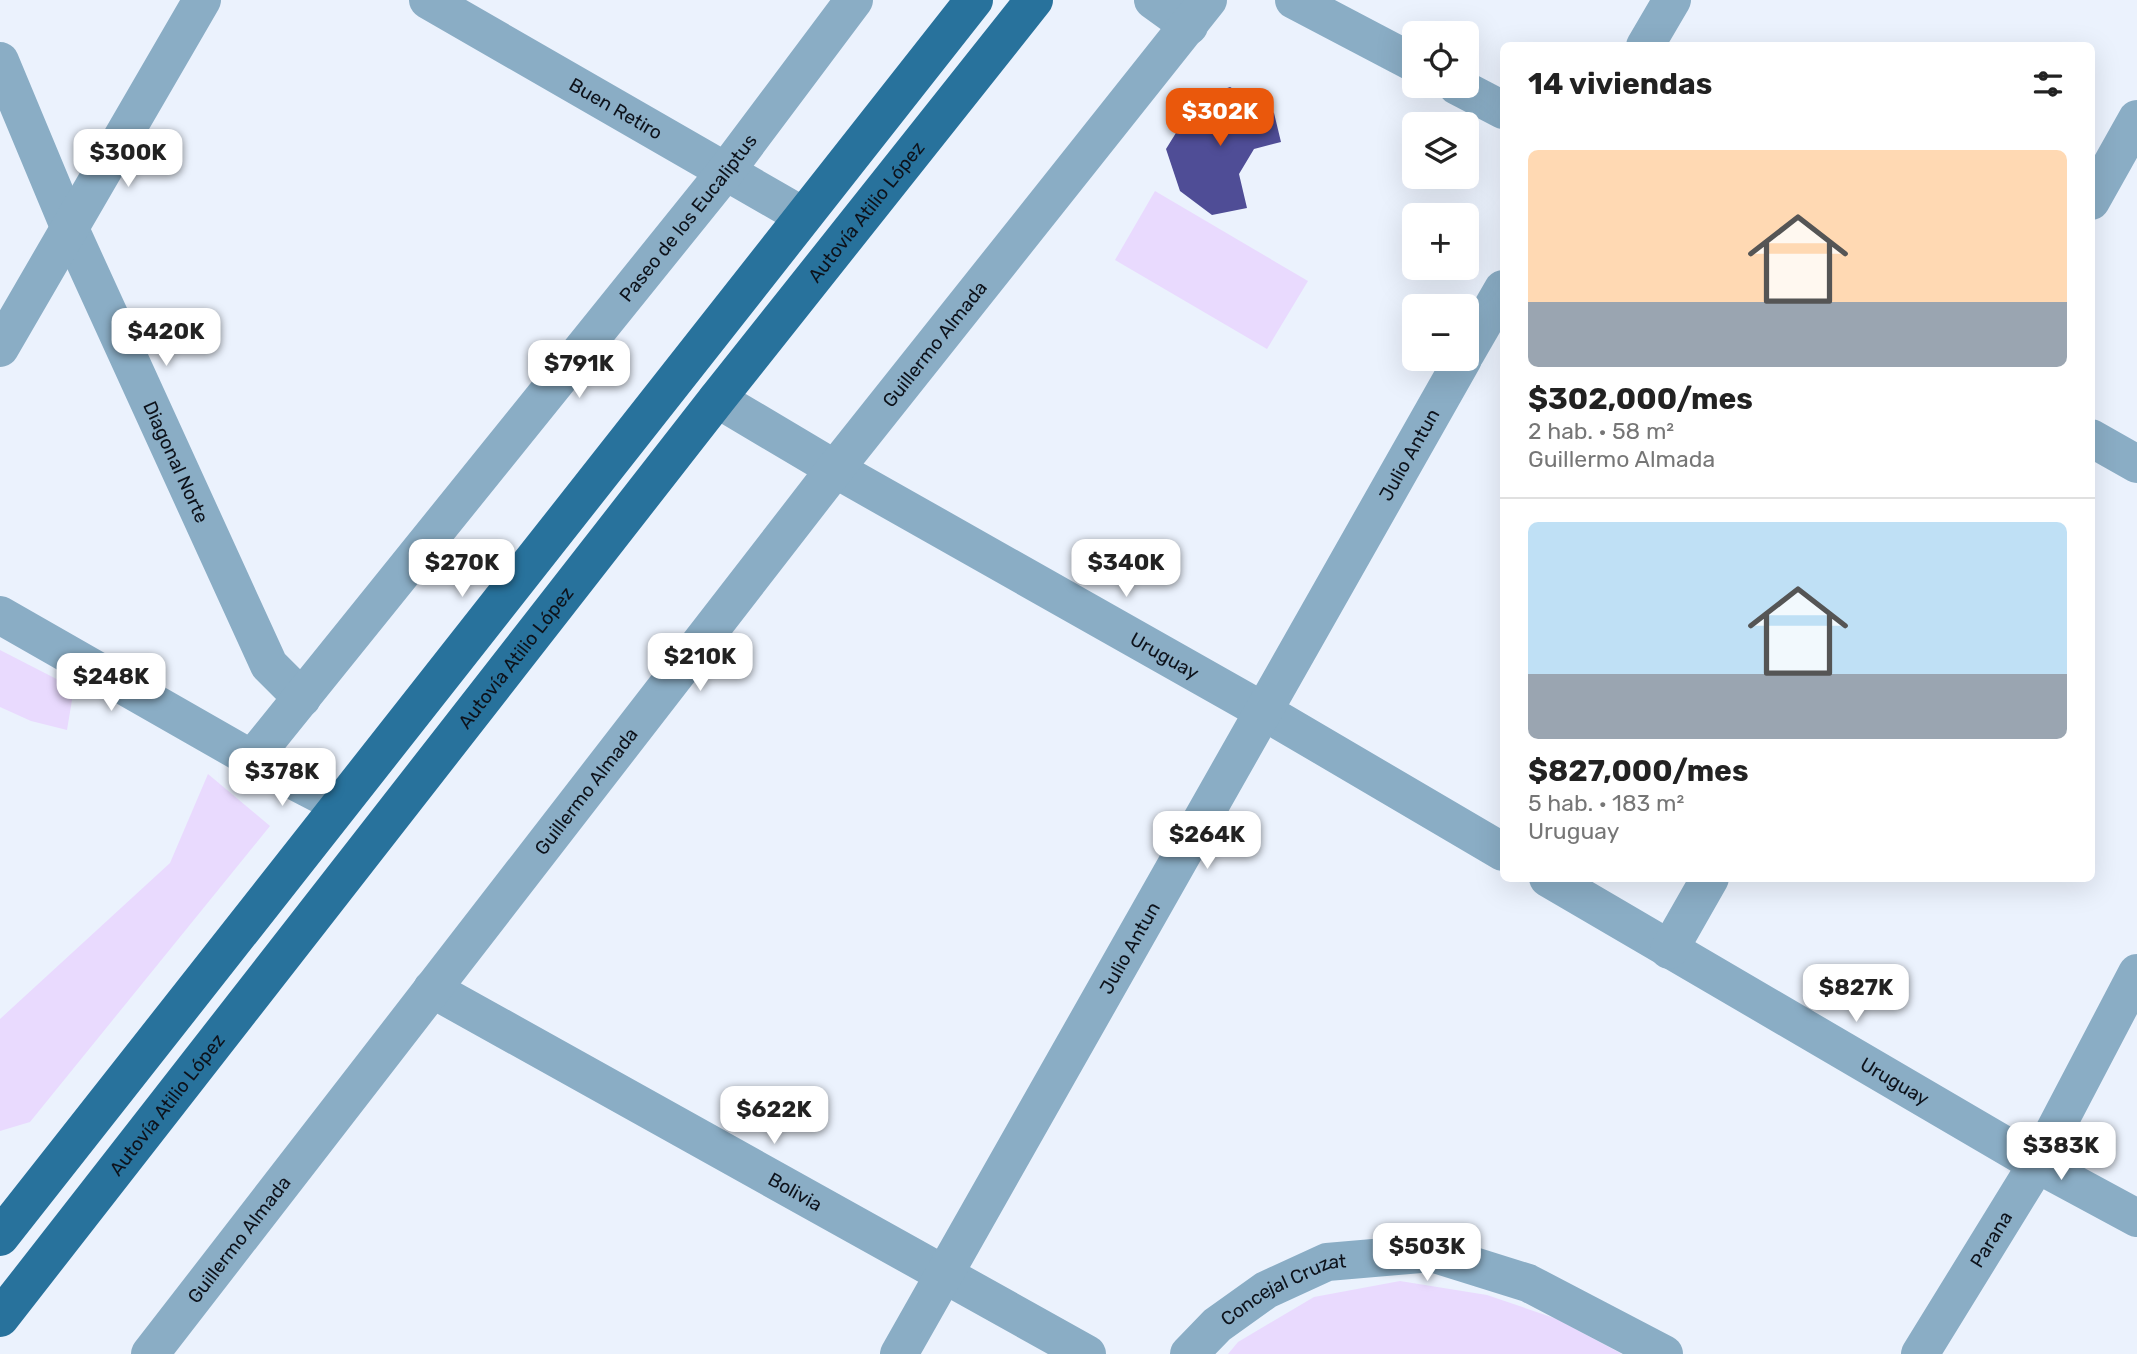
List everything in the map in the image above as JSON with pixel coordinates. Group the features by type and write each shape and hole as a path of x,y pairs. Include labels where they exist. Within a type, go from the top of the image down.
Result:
{"main road":[{"path":"0,1237 338,804 974,0"},
{"name":"Autovía Atilio López","path":"0,1318 717,399 1034,0"}],"street":[{"path":"0,348 202,0"},
{"name":"Buen Retiro","path":"428,0 803,216"},
{"name":"Paseo de los Eucaliptus","path":"252,759 726,171 854,0"},
{"path":"1153,0 1198,13"},
{"path":"1294,0 1402,57"},
{"path":"1647,42 1672,0"},
{"name":"Guillermo Almada","path":"150,1354 835,469 1198,13"},
{"name":"Diagonal Norte","path":"0,61 70,229 269,665 302,698"},
{"path":"1479,97 1500,108"},
{"path":"2095,194 2137,120"},
{"path":"1479,331 1500,294"},
{"name":"Julio Antun","path":"900,1354 1456,371"},
{"name":"Uruguay","path":"717,399 835,469 1263,711 1500,850"},
{"path":"2095,440 2137,464"},
{"path":"0,615 252,759 338,804"},
{"name":"Uruguay","path":"1555,882 2037,1164 2137,1218"},
{"path":"1669,950 1708,882"},
{"name":"Parana","path":"1920,1354 2037,1164 2137,973"},
{"name":"Bolivia","path":"432,989 1087,1354"},
{"name":"Concejal Cruzat","path":"1189,1354 1217,1325 1266,1290 1327,1262 1432,1253 1528,1283 1664,1354"}],"shaded area":[{"path":"1155,191 1308,281 1267,349 1115,260"},
{"path":"0,650 74,688 67,730 31,721 0,707"},
{"path":"208,774 270,826 30,1122 0,1131 0,1019 170,863"},
{"path":"1400,1281 1487,1295 1557,1319 1622,1354 1228,1354 1238,1342 1314,1297"}],"building":[{"path":"1230,87 1274,113 1281,142 1254,149 1239,174 1247,208 1212,215 1180,191 1166,149 1197,99"}]}
